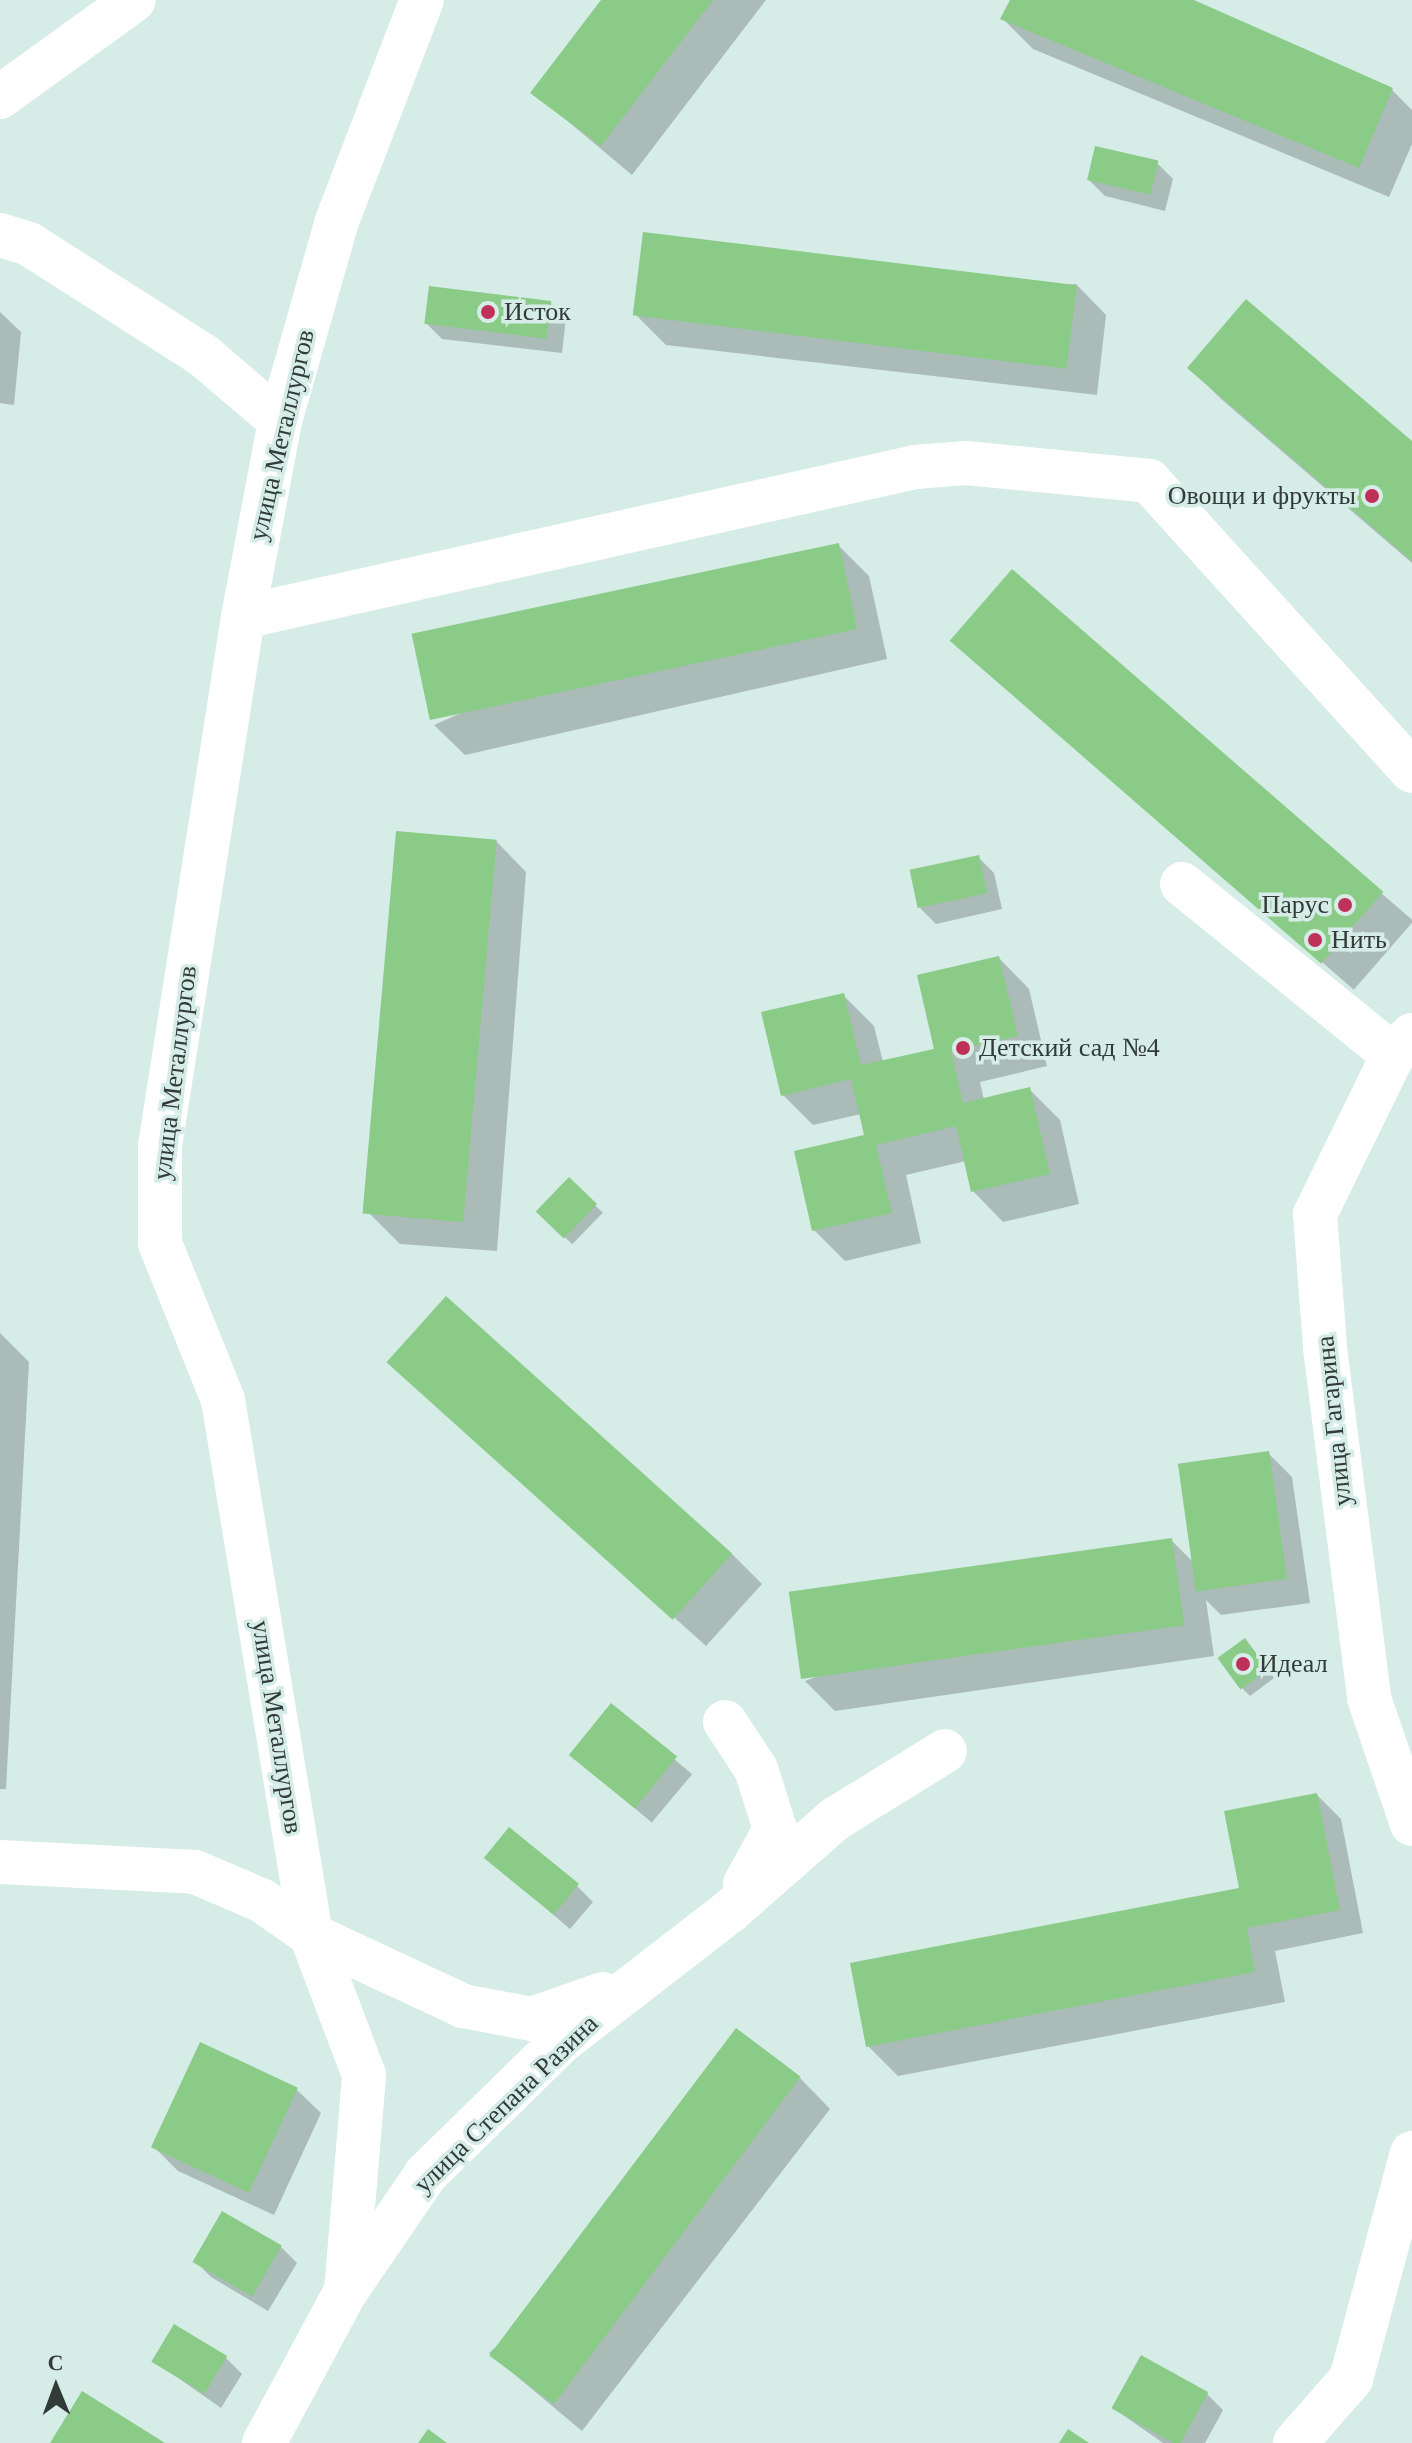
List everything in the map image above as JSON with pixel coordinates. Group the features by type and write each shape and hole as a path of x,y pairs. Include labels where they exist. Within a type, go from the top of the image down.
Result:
{"street":[{"path":"0,97 134,0"},
{"name":"улица Металлургов","path":"346,2291 364,2075 311,1935 223,1400 160,1243 160,1146 243,617 280,421 337,221 422,0"},
{"path":"0,235 29,244 204,356 280,421"},
{"path":"243,617 915,467 966,463 1149,481 1412,771"},
{"path":"1182,884 1403,1045"},
{"name":"улица Гагарина","path":"1403,1045 1315,1214 1325,1348 1369,1698 1412,1824"},
{"path":"725,1722 756,1769 775,1829 729,1912"},
{"name":"улица Степана Разина","path":"264,2443 346,2291 426,2174 562,2041 729,1912 835,1819 945,1751"},
{"path":"0,1862 195,1872 261,1900 311,1935 463,2006 532,2019 639,1982"},
{"path":"1295,2443 1351,2379 1412,2153"}],"building":[{"path":"601,0 713,0 601,146 530,93"},
{"path":"1010,0 1194,0 1393,88 1359,168 1000,19"},
{"path":"1095,146 1158,161 1150,195 1087,180"},
{"path":"643,232 1077,285 1067,369 633,315"},
{"name":"Исток","path":"429,286 551,301 546,339 424,324"},
{"path":"1246,299 1412,441 1412,561 1187,368"},
{"path":"839,543 857,629 430,720 412,634"},
{"path":"1012,569 1383,892 1321,963 950,641"},
{"path":"396,831 497,840 463,1222 363,1214"},
{"path":"979,855 987,893 918,908 910,870"},
{"path":"999,956 1018,1036 951,1051 963,1103 1030,1087 1050,1174 971,1192 956,1126 876,1145 892,1213 812,1231 794,1151 864,1135 851,1079 781,1096 761,1012 844,993 861,1065 934,1049 917,975"},
{"path":"569,1177 597,1204 564,1239 536,1212"},
{"path":"446,1296 732,1554 673,1620 386,1362"},
{"path":"1269,1451 1287,1579 1196,1592 1178,1464"},
{"path":"1172,1538 1184,1625 801,1679 789,1592"},
{"name":"Идеал","path":"1245,1638 1268,1670 1240,1690 1217,1658"},
{"path":"611,1703 677,1756 635,1809 569,1755"},
{"path":"1317,1793 1340,1910 1247,1928 1255,1972 866,2047 850,1963 1239,1888 1224,1811"},
{"path":"509,1827 579,1884 554,1915 484,1858"},
{"path":"736,2028 801,2077 554,2404 489,2355"},
{"path":"200,2042 298,2088 249,2193 151,2147"},
{"path":"222,2211 282,2246 252,2297 193,2262"},
{"path":"174,2324 227,2356 204,2394 151,2362"},
{"path":"1141,2355 1208,2392 1180,2443 1174,2443 1111,2408"},
{"path":"82,2391 165,2443 50,2443"},
{"path":"428,2429 447,2443 418,2443"},
{"path":"1068,2429 1089,2443 1059,2443"}],"place":[{"name":"Исток","path":"488,312"},
{"name":"Овощи и фрукты","path":"1372,496"},
{"name":"Парус","path":"1345,905"},
{"name":"Нить","path":"1315,940"},
{"name":"Детский сад №4","path":"963,1048"},
{"name":"Идеал","path":"1243,1664"}]}
